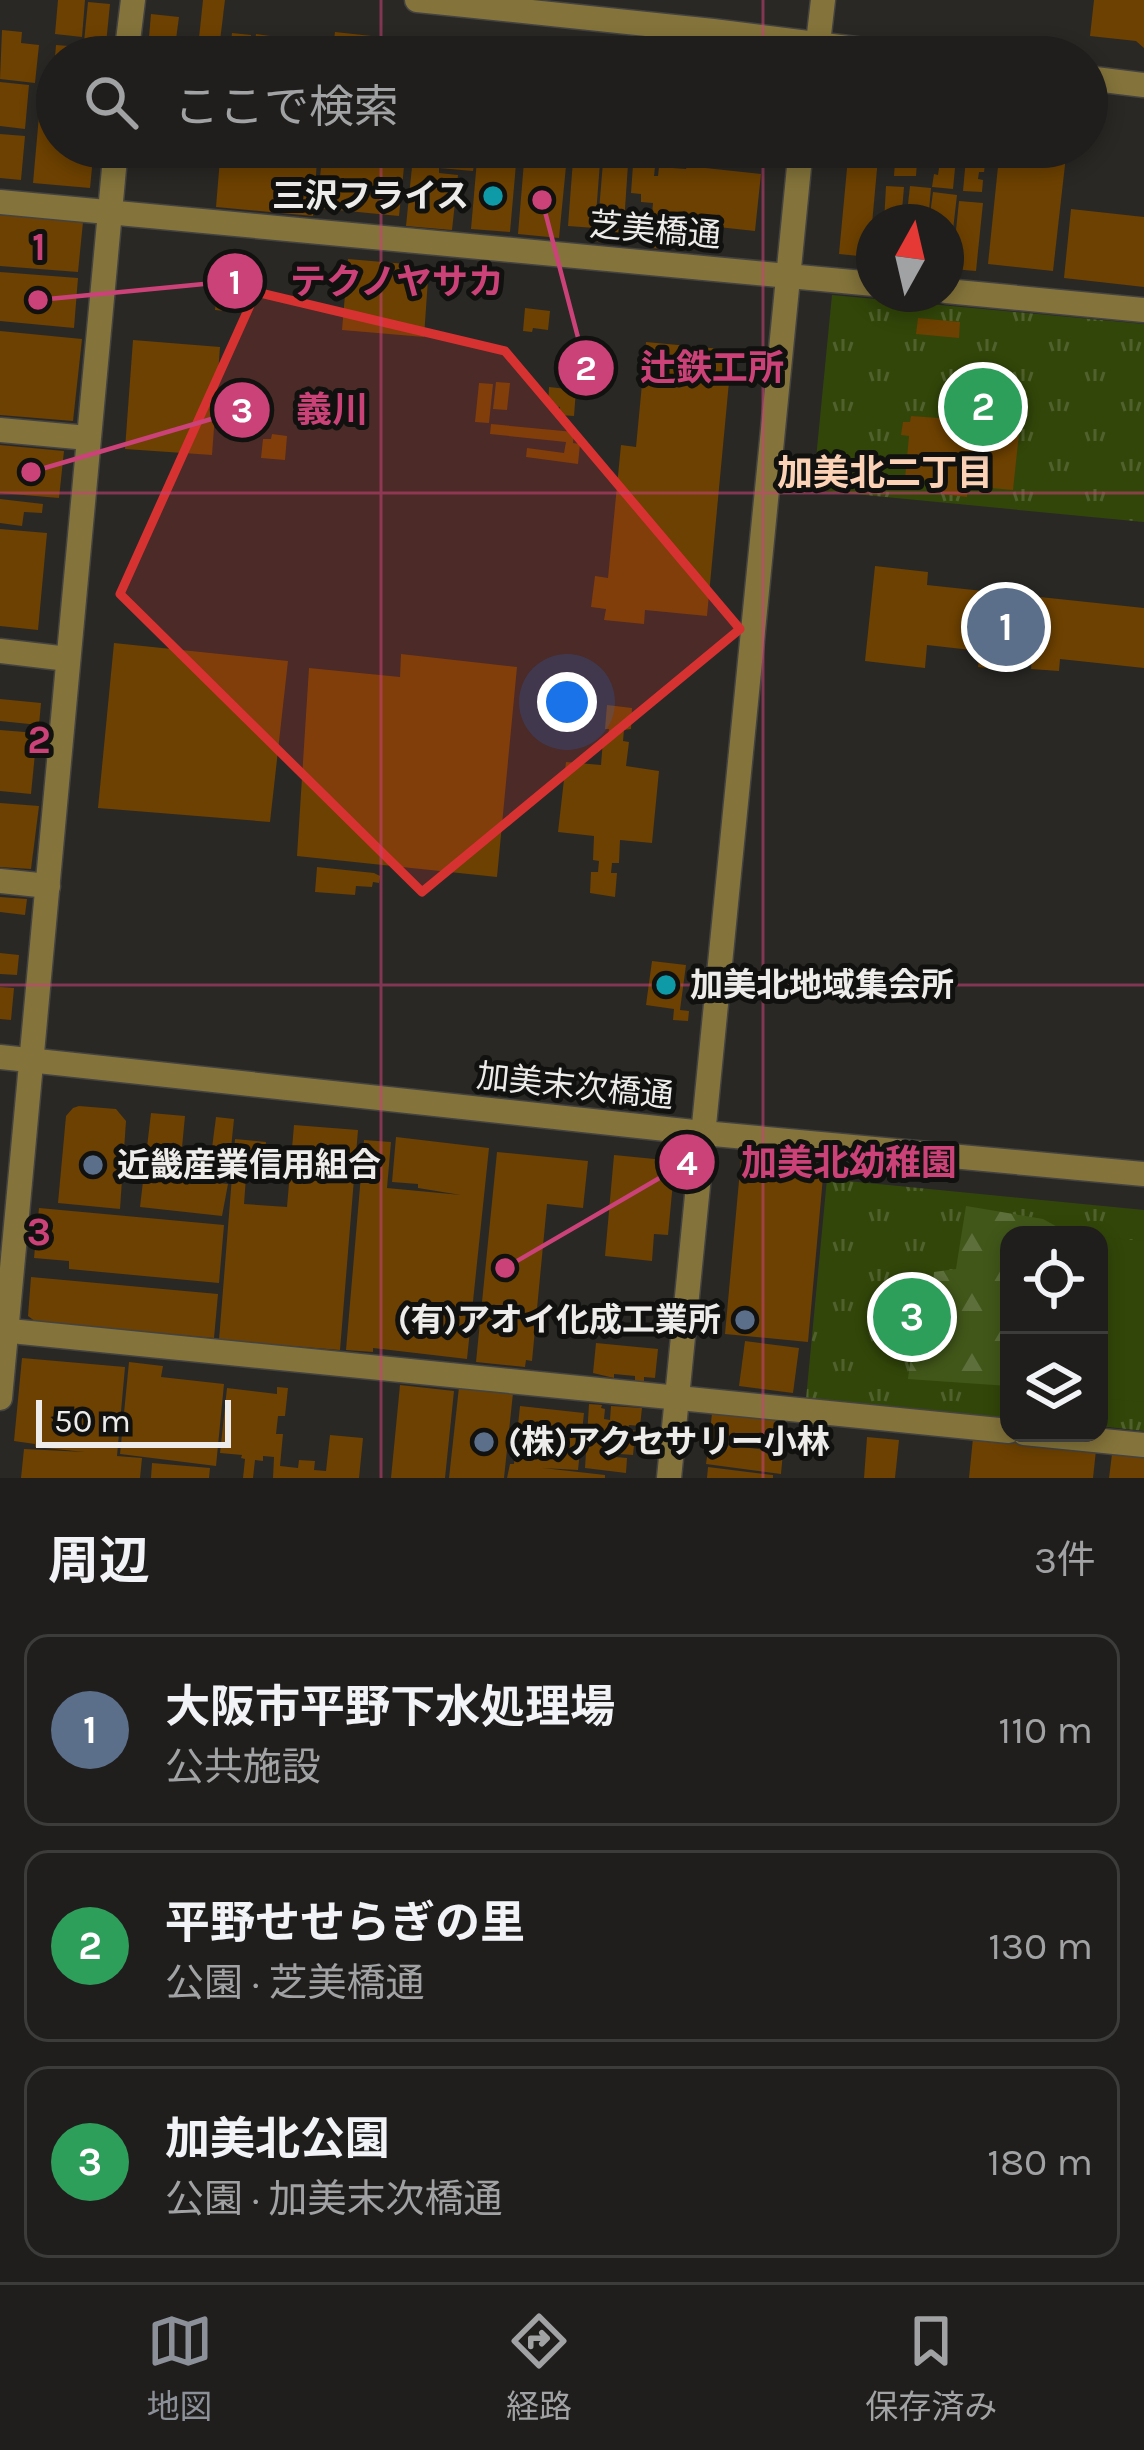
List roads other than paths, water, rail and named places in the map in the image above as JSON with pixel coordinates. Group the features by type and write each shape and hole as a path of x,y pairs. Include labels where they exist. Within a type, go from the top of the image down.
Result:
{"street":[{"path":"129,36 133,0"},
{"path":"416,0 720,36"},
{"path":"815,36 823,0"},
{"path":"1108,81 1144,86"},
{"path":"0,1398 114,168"},
{"path":"669,1478 799,168"},
{"name":"芝美橋通","path":"0,202 856,282"},
{"path":"964,293 1144,310"},
{"path":"0,430 88,438"},
{"path":"0,651 68,659"},
{"path":"0,880 48,886"},
{"name":"加美末次橋通","path":"0,1057 703,1133 1144,1174"},
{"path":"3,1330 1000,1431"},
{"path":"1108,1441 1144,1445"}],"place":[{"name":"三沢フライス","path":"493,196"},
{"name":"辻鉄工所","path":"542,200"},
{"name":"テクノヤサカ","path":"38,300"},
{"name":"平野せせらぎの里","path":"983,407"},
{"name":"義川","path":"31,472"},
{"name":"大阪市平野下水処理場","path":"1006,627"},
{"name":"加美北地域集会所","path":"666,985"},
{"name":"近畿産業信用組合","path":"93,1165"},
{"name":"加美北幼稚園","path":"505,1268"},
{"name":"加美北公園","path":"912,1317"},
{"name":"(有)アオイ化成工業所","path":"745,1320"},
{"name":"(株)アクセサリー小林","path":"484,1442"}],"district":[{"name":"加美北二丁目","path":"885,473"}]}
